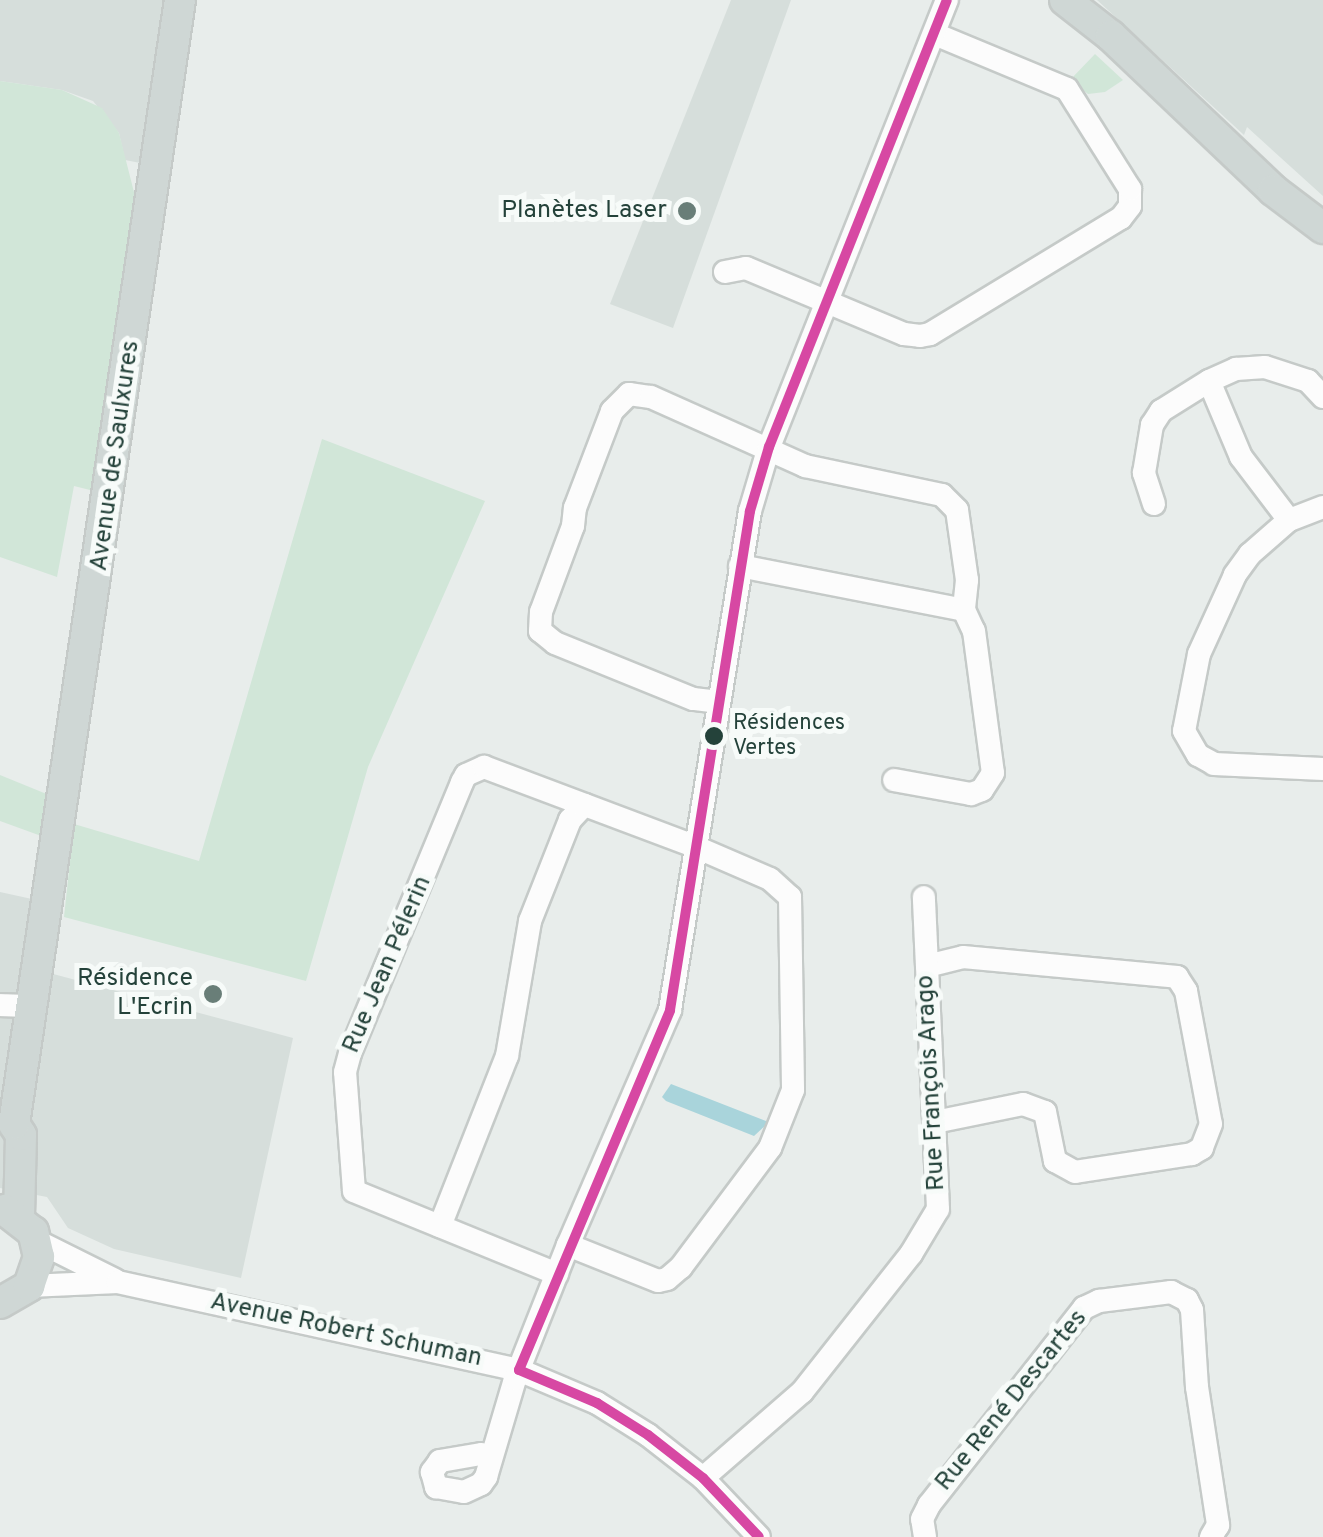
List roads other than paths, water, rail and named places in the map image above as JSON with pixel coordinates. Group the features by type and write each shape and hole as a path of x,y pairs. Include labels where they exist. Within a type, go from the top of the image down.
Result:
{"main road":[{"name":"Avenue de Saulxures","path":"9,1303 39,1257 19,1222 20,1135 7,1137 48,912 180,0"},
{"path":"1065,0 1111,36 1273,190 1323,228"}],"street":[{"path":"489,1459 568,1244 670,1010 740,566 769,447 948,0"},
{"path":"725,272 746,268 904,334 930,334 1121,218 1130,206 1130,190 1067,89 935,34"},
{"path":"1154,504 1144,472 1152,426 1161,411 1236,369 1265,367 1308,381 1323,397"},
{"path":"1209,381 1241,457 1289,520"},
{"path":"719,702 693,699 555,643 540,631 540,612 573,526 574,508 619,400 638,393 805,466 942,494 957,510 967,580 964,610 974,631 993,774 982,790 971,794 894,780"},
{"path":"1323,508 1289,520 1250,554 1235,575 1199,654 1184,731 1198,755 1214,764 1323,770"},
{"path":"740,566 936,608 964,610"},
{"name":"Rue Jean Pélerin","path":"557,1274 354,1191 345,1072 350,1053 462,782 484,767 697,848 781,884 790,896 793,1090 770,1148 680,1267 666,1279 658,1281 568,1244"},
{"path":"440,1226 507,1056 530,921 570,820 584,805"},
{"name":"Rue François Arago","path":"703,1478 802,1392 933,1221 938,1209 924,897"},
{"path":"926,966 963,957 1177,978 1186,991 1194,1041 1201,1055 1211,1124 1202,1148 1192,1154 1075,1172 1055,1161 1045,1112 1023,1104 935,1122"},
{"path":"0,1006 32,1006"},
{"name":"Avenue Robert Schuman","path":"19,1222 118,1282 519,1370 567,1388 624,1419 703,1478 758,1537"},
{"name":"Avenue Robert Schuman","path":"9,1303 118,1282"},
{"name":"Rue René Descartes","path":"925,1537 922,1518 929,1505 1084,1308 1099,1301 1171,1292 1187,1300 1192,1310 1197,1387 1218,1525 1211,1537"}],"water":[{"path":"671,1084 766,1121 766,1125 754,1136 666,1101 662,1097"}],"place":[{"name":"Planètes Laser","path":"687,211"},
{"name":"Résidences Vertes","path":"714,736"},
{"name":"Résidence L'Ecrin","path":"213,994"}]}
